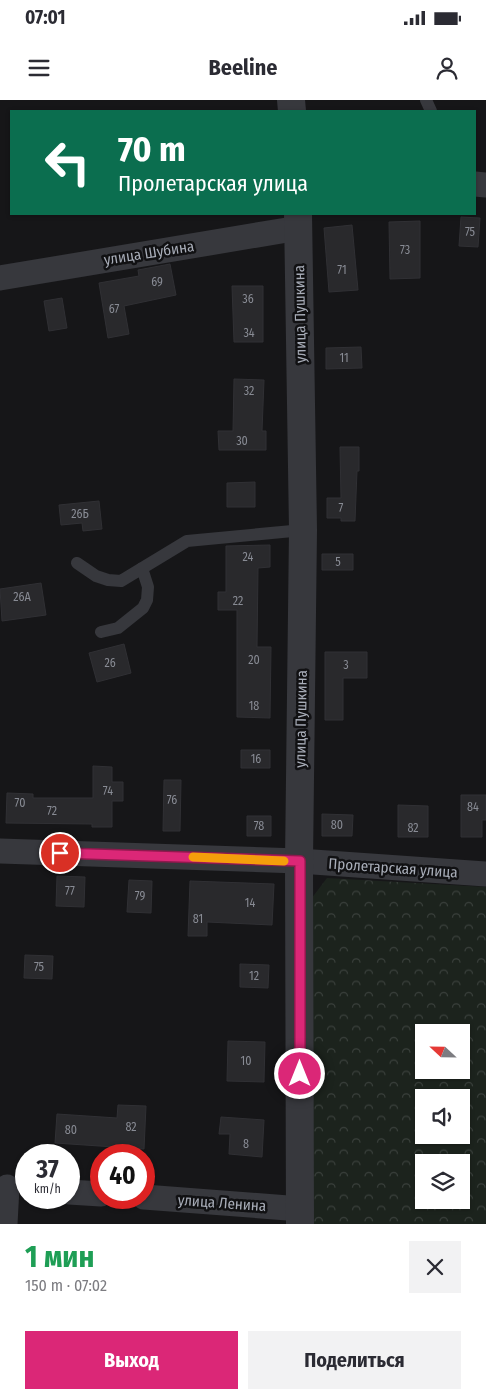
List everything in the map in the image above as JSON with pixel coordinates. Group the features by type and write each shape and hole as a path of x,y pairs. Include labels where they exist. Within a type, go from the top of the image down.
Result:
{"street":[{"name":"улица Шубина","path":"0,278 299,221"},
{"name":"улица Пушкина","path":"299,221 303,530 300,861 301,1216"},
{"name":"Пролетарская улица","path":"0,851 300,861 486,874"},
{"path":"6,1224 11,1187"},
{"name":"улица Ленина","path":"155,1198 301,1216"}],"lane":[{"path":"76,563 96,576 108,580 122,581 187,541 303,530"},
{"path":"101,632 118,628 143,608 147,600 148,587 142,568"}],"green space":[{"path":"327,878 486,887 486,1224 306,1224 308,903"}],"building":[{"path":"461,217 480,218 478,247 459,246"},
{"path":"420,221 420,278 390,279 389,222"},
{"path":"352,225 358,290 329,292 324,228"},
{"path":"170,264 176,295 124,306 129,334 108,338 99,283 139,276 138,270"},
{"path":"232,286 263,286 263,342 234,342"},
{"path":"62,298 67,328 49,331 44,301"},
{"path":"361,347 362,368 326,369 326,348"},
{"path":"234,379 264,380 262,431 266,431 266,450 219,450 218,431 233,431"},
{"path":"340,447 359,447 355,521 327,518 327,498 341,498"},
{"path":"255,482 255,507 227,507 227,483"},
{"path":"99,501 102,529 83,531 82,523 61,525 59,505"},
{"path":"270,545 270,567 258,568 257,647 271,647 270,718 237,717 237,610 218,610 218,592 226,592 226,546"},
{"path":"322,554 353,554 353,570 322,570"},
{"path":"41,583 46,615 2,621 0,589"},
{"path":"124,644 131,673 97,682 89,653"},
{"path":"325,652 367,652 367,678 343,678 343,720 325,720"},
{"path":"241,750 270,750 270,768 241,768"},
{"path":"93,766 112,767 112,782 123,782 123,801 112,801 112,827 92,827 92,824 6,823 7,793 33,794 33,798 93,798"},
{"path":"164,780 181,780 180,831 163,831"},
{"path":"461,795 486,795 486,820 482,820 482,837 461,837"},
{"path":"398,805 428,806 428,837 398,837"},
{"path":"322,814 353,815 352,836 322,836"},
{"path":"247,816 271,816 271,836 247,836"},
{"path":"57,876 85,877 84,907 56,906"},
{"path":"129,880 152,881 151,913 127,912"},
{"path":"190,881 274,884 272,925 207,922 207,936 188,936"},
{"path":"25,955 53,956 52,979 24,978"},
{"path":"240,964 269,965 268,988 240,987"},
{"path":"228,1041 265,1042 264,1082 227,1081"},
{"path":"118,1105 146,1106 144,1144 90,1145 55,1143 57,1114 117,1118"},
{"path":"221,1117 264,1120 262,1157 229,1154 230,1134 219,1134"}],"slow traffic":[{"path":"193,857 284,861"}],"route":[{"path":"60,853 300,861 300,1074"}]}
